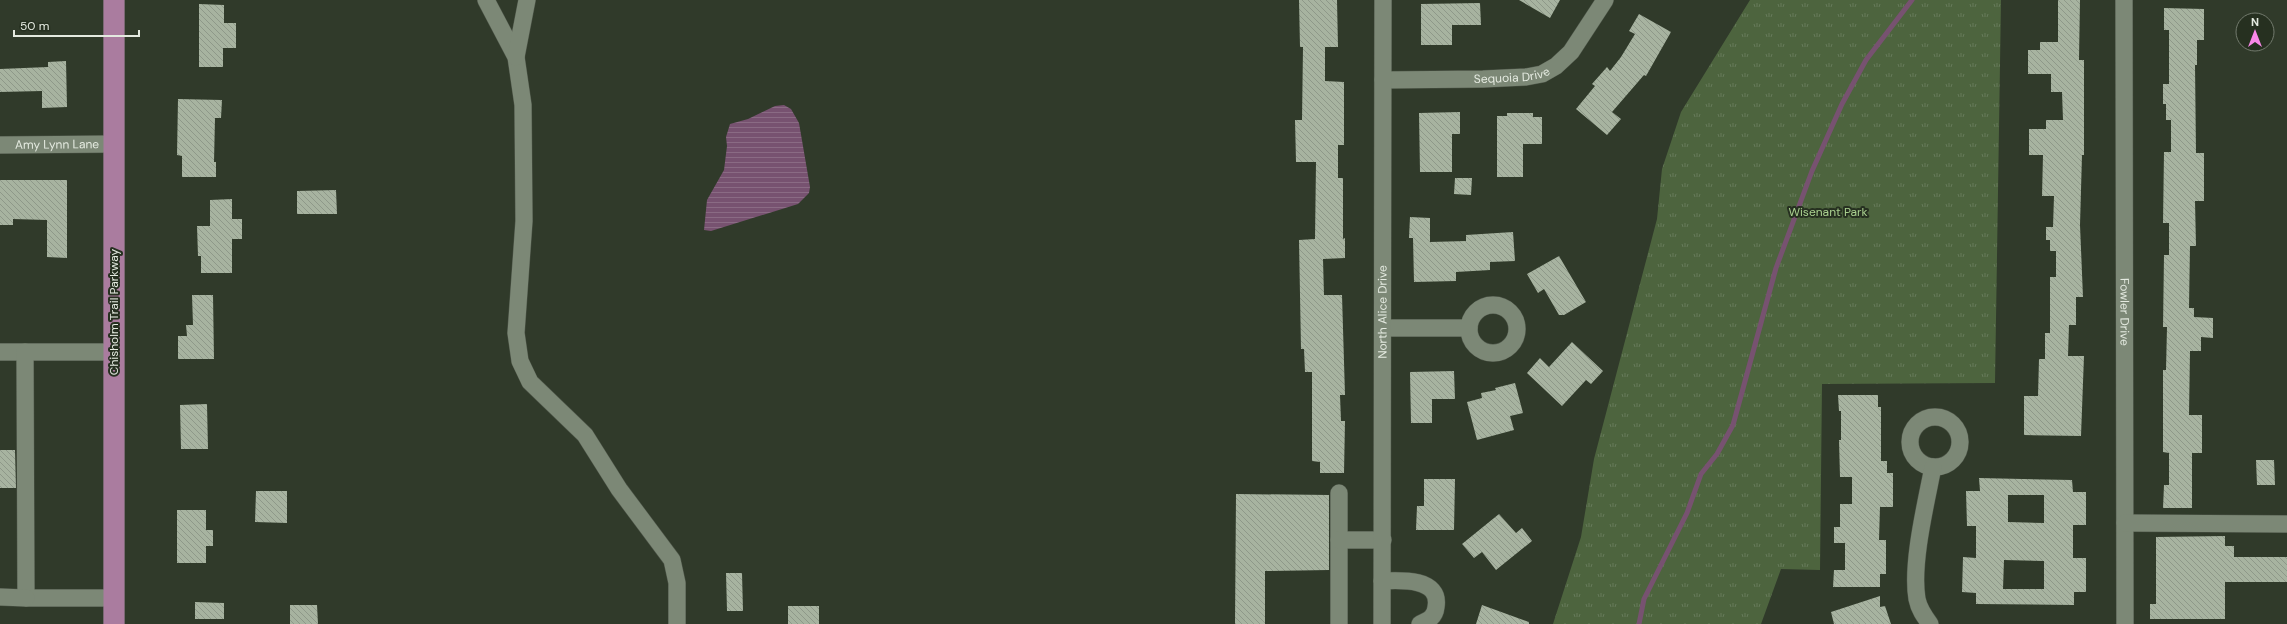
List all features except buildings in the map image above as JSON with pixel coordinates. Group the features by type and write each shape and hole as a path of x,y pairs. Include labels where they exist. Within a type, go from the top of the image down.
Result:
{"main road":[{"name":"Chisholm Trail Parkway","path":"114,0 114,624"}],"street":[{"path":"486,0 516,57"},
{"path":"527,0 516,57 523,105 524,165 524,221 516,333 520,361 530,382 585,435 619,489 672,560 677,583 677,624"},
{"name":"North Alice Drive","path":"1382,624 1383,0"},
{"name":"Sequoia Drive","path":"1383,80 1526,77 1542,74 1556,66 1571,52 1605,0"},
{"name":"Fowler Drive","path":"2124,0 2125,624"},
{"name":"Amy Lynn Lane","path":"0,145 114,144"},
{"path":"1383,328 1469,328"},
{"path":"0,352 114,352"},
{"path":"25,352 26,598"},
{"path":"1930,624 1923,614 1917,599 1916,584 1918,545 1933,467"},
{"path":"1339,493 1339,624"},
{"path":"2125,523 2287,524"},
{"path":"1339,540 1382,540"},
{"path":"1382,581 1415,582 1427,586 1434,592 1437,602 1436,612 1431,618 1420,624"},
{"path":"0,597 114,598"}],"green space":[{"name":"Wisenant Park","path":"1750,0 2001,0 1995,383 1822,384 1820,570 1781,569 1761,624 1553,624 1581,537 1594,459 1657,219 1662,169 1681,112"}],"shaded area":[{"path":"784,105 791,109 799,123 810,187 809,193 798,204 711,231 704,230 707,200 724,170 727,146 726,137 730,124 748,119 775,106"}],"waterway":[{"path":"1639,624 1644,599 1687,513 1701,474 1717,454 1733,425 1776,268 1812,171 1842,104 1866,60 1912,0"}]}
